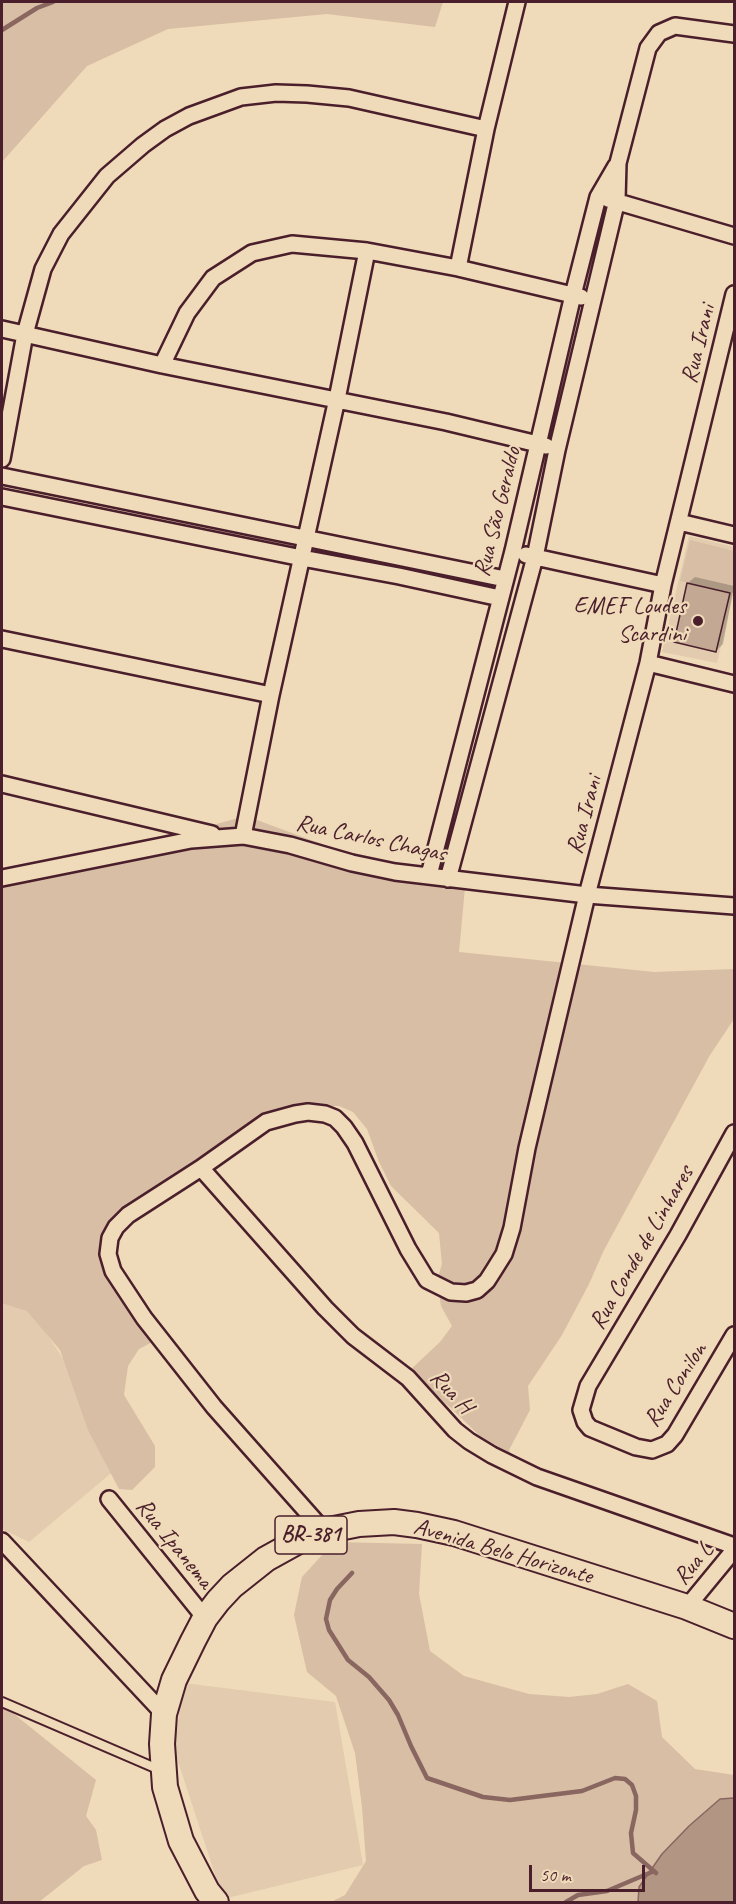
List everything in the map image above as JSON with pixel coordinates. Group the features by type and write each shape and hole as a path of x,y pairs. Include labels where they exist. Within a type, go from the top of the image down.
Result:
{"main road":[{"name":"Avenida Belo Horizonte","path":"216,1902 207,1891 181,1841 165,1787 162,1744 164,1714 174,1680 205,1618 232,1586 266,1559 304,1538 324,1531 359,1524 394,1522 417,1525 454,1533 687,1607 735,1626"}],"street":[{"path":"458,268 486,129 517,2"},
{"name":"Rua São Geraldo","path":"448,879 535,557 557,450 617,200 618,164 648,48 659,33 675,26 735,34"},
{"path":"2,459 25,334 44,268 61,234 107,176 165,129 189,116 241,97 276,93 349,98 486,129"},
{"name":"Rua São Geraldo","path":"429,875 513,551 598,197 618,164"},
{"path":"598,197 617,200 735,236"},
{"path":"162,365 187,314 213,278 252,253 292,244 367,251 458,268 593,300"},
{"path":"243,836 270,695 337,399 367,251"},
{"name":"Rua Irani","path":"201,1168 266,1122 308,1112 325,1114 335,1118 355,1143 408,1250 427,1280 451,1292 466,1293 477,1290 487,1281 504,1254 587,895 648,663 663,585 735,294"},
{"path":"2,329 162,365 337,399 557,450"},
{"path":"2,476 505,579"},
{"path":"2,497 500,598"},
{"path":"679,522 735,536"},
{"path":"513,551 663,585"},
{"path":"2,639 270,695"},
{"path":"648,663 735,684"},
{"path":"2,784 223,837"},
{"name":"Rua Carlos Chagas","path":"2,878 191,840 243,836 290,845 352,863 395,872 587,895 735,906"},
{"name":"Rua Conde de Linhares","path":"588,1386 735,1133"},
{"path":"201,1168 128,1215 116,1227 108,1246 113,1271 144,1318 214,1407 324,1531"},
{"name":"Rua H","path":"201,1168 332,1315 353,1336 408,1378 454,1430 469,1441 537,1477 735,1548"},
{"name":"Rua Conilon","path":"588,1386 581,1410 590,1428 636,1447 659,1449 675,1435 735,1335"},
{"name":"Rua Ipanema","path":"109,1499 205,1618"},
{"path":"2,1541 164,1714"},
{"name":"Rua L","path":"687,1607 735,1548"}],"lane":[{"path":"2,1702 164,1772"}],"shaded area":[{"path":"2,2 443,2 435,27 327,14 168,29 87,66 2,162"},
{"name":"EMEF Loudes Scardini","path":"689,536 734,547 734,591 717,663 662,652"},
{"path":"690,540 734,551 733,593 680,581"},
{"path":"246,816 376,864 406,882 426,886 465,887 459,952 654,972 734,969 734,1019 710,1055 604,1250 562,1335 528,1386 530,1410 509,1450 510,1453 484,1440 451,1408 407,1373 440,1342 452,1326 441,1306 437,1280 442,1264 439,1233 391,1186 367,1129 353,1112 339,1106 313,1106 263,1124 115,1225 109,1248 119,1274 146,1302 158,1339 139,1349 128,1366 124,1395 155,1446 155,1467 132,1490 119,1489 88,1430 60,1350 27,1311 2,1303 2,882"},
{"path":"6,1271 128,1459 29,1542 2,1529 2,1274"},
{"path":"334,1542 422,1544 419,1594 430,1651 464,1676 529,1694 569,1697 597,1694 628,1684 657,1701 662,1737 695,1769 734,1775 734,1798 720,1799 639,1886 638,1902 331,1902 345,1895 366,1861 362,1807 355,1753 336,1696 307,1672 294,1615 302,1577"},
{"path":"184,1683 335,1702 363,1865 223,1899 174,1749"},
{"path":"2,1707 9,1710 96,1780 86,1816 96,1830 102,1860 84,1866 39,1902 2,1902"},
{"path":"734,1798 734,1902 638,1902 639,1887 662,1854 720,1799"}],"building":[{"path":"687,583 730,593 716,652 674,642"}],"waterway":[{"path":"2,30 37,8 53,2"},
{"path":"352,1573 330,1600 326,1619 329,1630 348,1660 369,1677 389,1700 427,1778 483,1797 510,1800 582,1791 615,1778 625,1779 632,1785 636,1796 636,1810 631,1833 633,1853 656,1873"},
{"path":"566,1902 578,1895 607,1891 654,1871"}],"place":[{"name":"EMEF Loudes Scardini","path":"698,621"}]}
